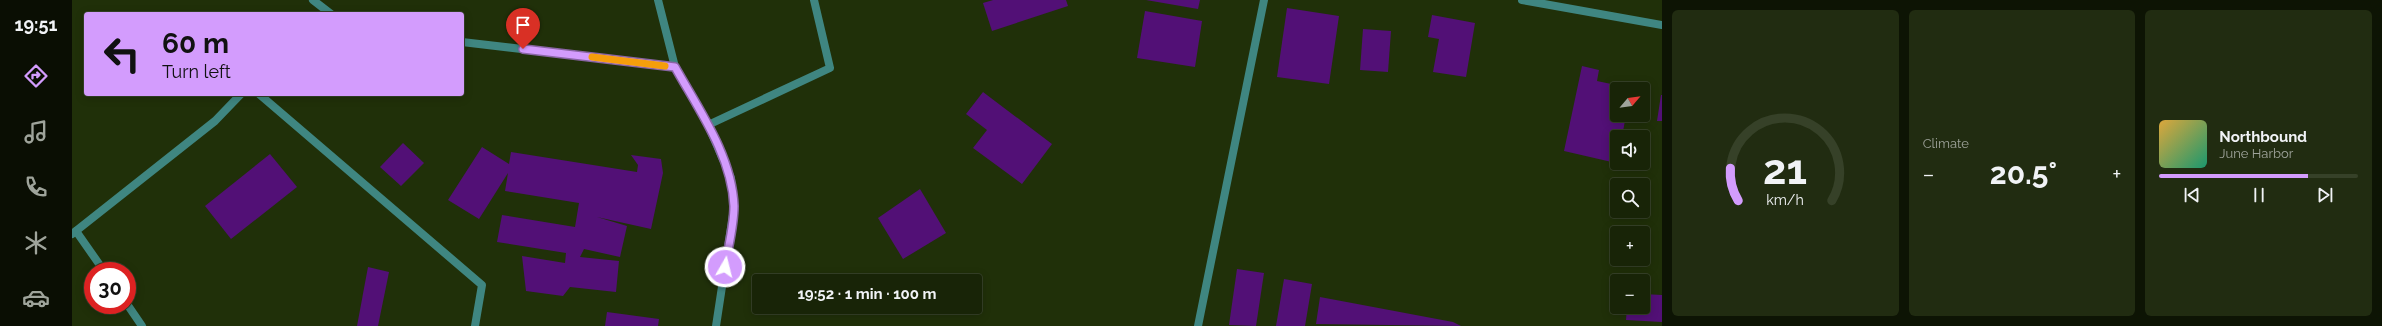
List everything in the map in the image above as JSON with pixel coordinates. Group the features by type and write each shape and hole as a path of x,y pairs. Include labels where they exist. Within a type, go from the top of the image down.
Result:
{"street":[{"path":"313,0 325,12"},
{"path":"658,0 675,67 708,125 731,178 734,208 716,326"},
{"path":"708,125 830,68 814,0"},
{"path":"1198,326 1264,0"},
{"path":"1522,0 1662,24"},
{"path":"464,42 675,67"},
{"path":"97,262 74,232 215,121 239,96"},
{"path":"261,96 482,285 475,326"},
{"path":"134,314 142,326"}],"building":[{"path":"993,0 1066,0 1068,6 992,31 983,3"},
{"path":"1146,0 1200,0 1198,9"},
{"path":"1287,8 1339,16 1329,84 1277,77"},
{"path":"1145,11 1202,21 1195,67 1137,58"},
{"path":"1432,15 1475,23 1466,77 1433,72 1439,39 1428,37"},
{"path":"1363,29 1391,31 1388,72 1360,70"},
{"path":"1582,66 1599,70 1597,81 1610,84 1610,122 1625,122 1623,130 1610,130 1610,162 1564,151"},
{"path":"983,92 1052,144 1022,184 973,148 987,130 966,114"},
{"path":"1661,95 1662,121 1657,121"},
{"path":"403,143 424,163 401,186 380,167"},
{"path":"482,147 509,164 511,152 637,172 638,165 631,155 661,159 663,173 651,229 597,217 627,226 620,257 584,249 580,257 619,261 616,292 570,287 563,296 526,291 522,256 565,263 566,253 497,242 502,215 575,227 579,203 505,191 508,173 479,219 448,200"},
{"path":"270,154 297,187 231,239 205,206"},
{"path":"920,189 946,233 903,259 878,218"},
{"path":"368,267 389,272 378,326 357,326"},
{"path":"1237,269 1264,273 1256,326 1229,325"},
{"path":"1284,279 1312,284 1305,326 1276,326"},
{"path":"1650,294 1662,295 1662,322 1626,320 1626,314 1650,314"},
{"path":"1320,297 1453,322 1461,326 1316,324"},
{"path":"607,312 659,319 658,326 605,326"}],"slow traffic":[{"path":"592,57 665,66"}],"route":[{"path":"523,49 675,67 708,125 731,178 734,208 725,267"}]}
